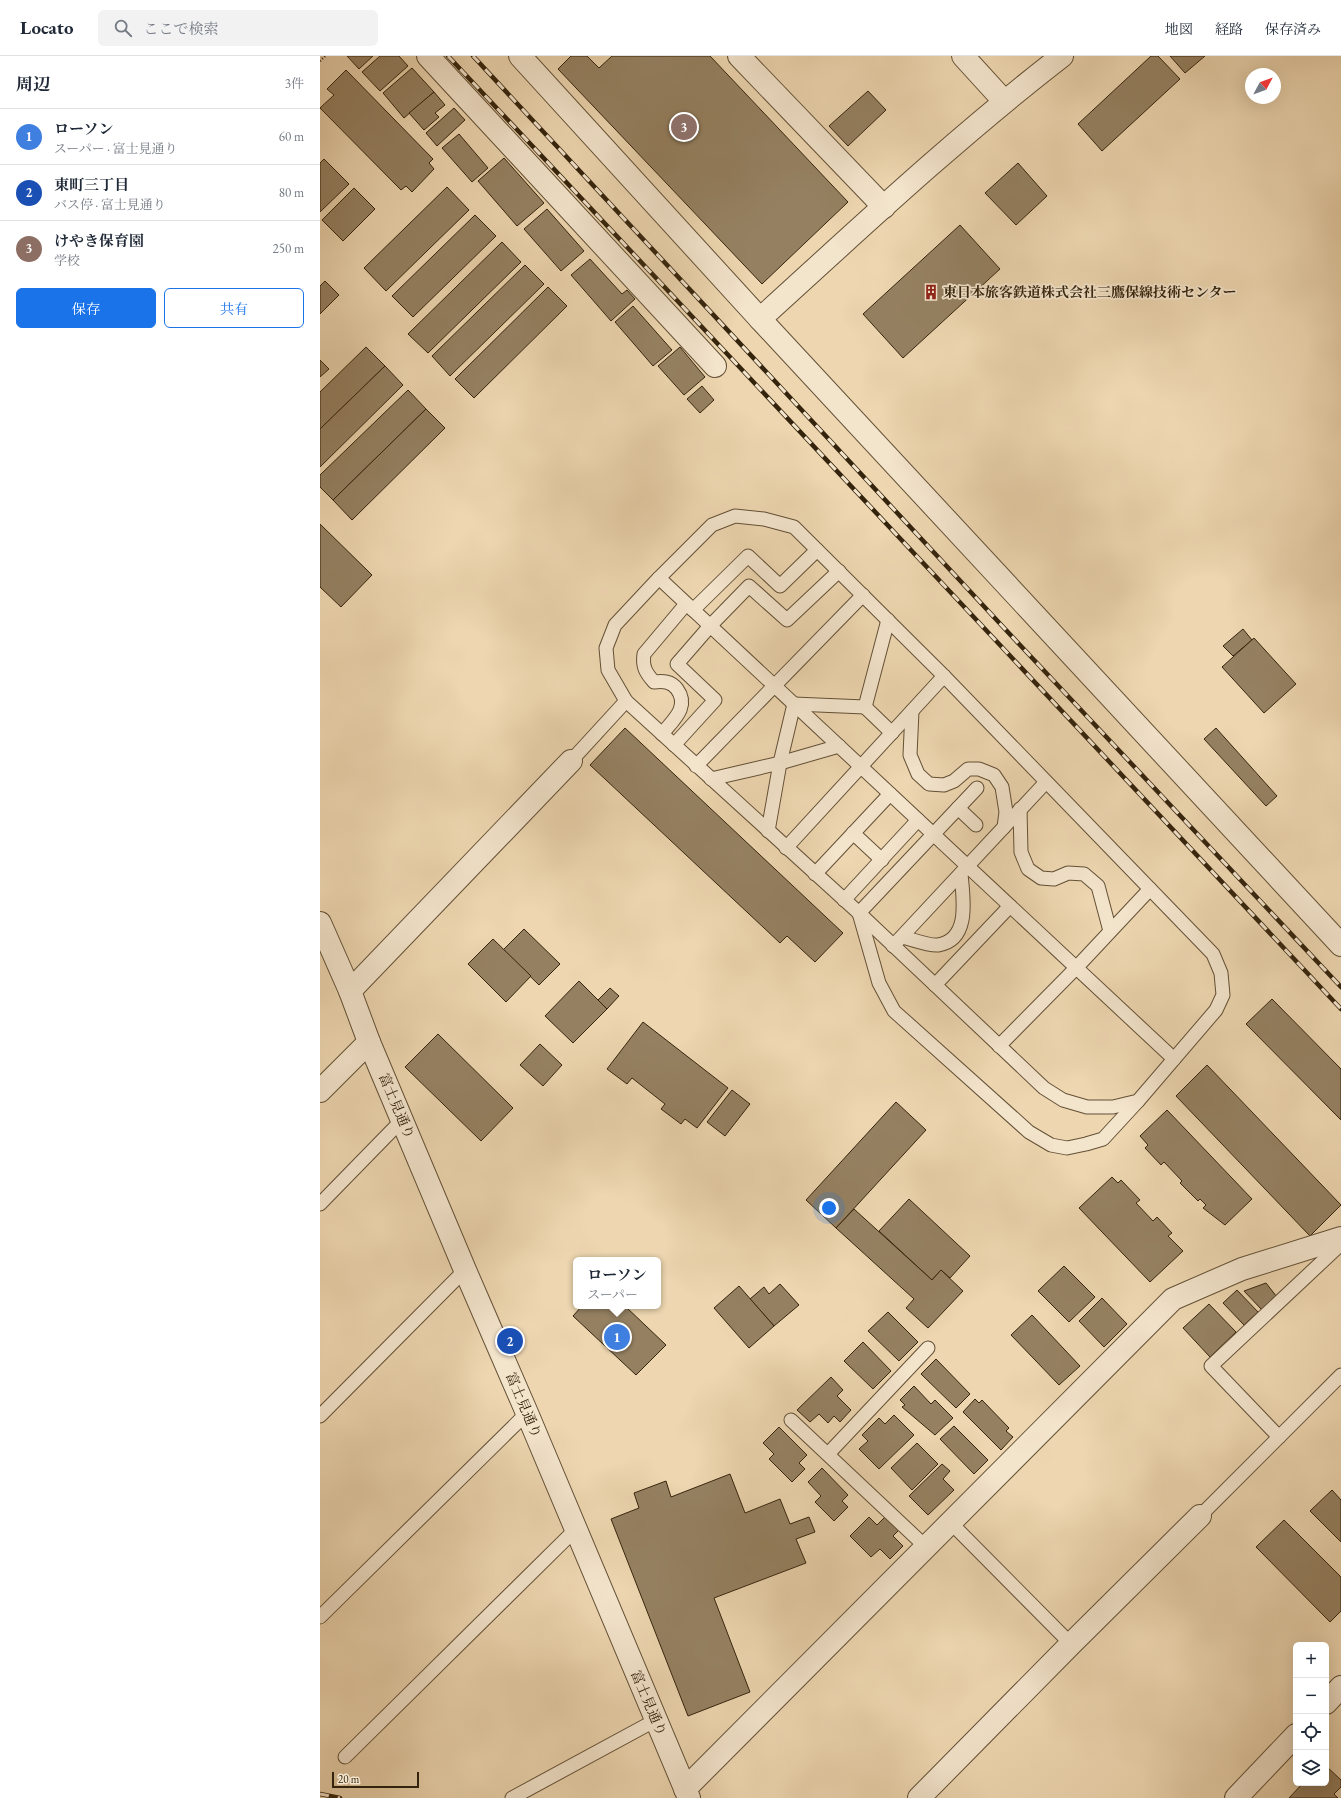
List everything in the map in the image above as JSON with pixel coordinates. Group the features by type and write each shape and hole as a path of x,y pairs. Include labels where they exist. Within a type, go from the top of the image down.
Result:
{"street":[{"path":"428,56 715,366"},
{"path":"520,56 760,319 1341,945"},
{"path":"740,56 884,206"},
{"path":"963,56 1004,101"},
{"path":"760,319 884,206 1004,101 1062,56"},
{"path":"350,991 571,761"},
{"name":"富士見通り","path":"320,923 350,991 465,1270 687,1793"},
{"path":"320,1091 370,1042"},
{"path":"687,1793 950,1522 1173,1299 1242,1269 1341,1238"},
{"path":"920,1798 1071,1644 1200,1516"},
{"path":"1329,1700 1341,1687"},
{"path":"1236,1798 1293,1738"}],"lane":[{"path":"860,913 879,983 894,1011 1028,1132 1051,1145 1067,1148 1092,1143 1103,1139 1138,1101 1216,1010 1223,995 1221,973 1212,954 944,676 839,571 794,527 764,519 735,516 712,525 615,625 606,648 608,670 626,701 844,900 898,941 935,985 1044,1088 1063,1100 1087,1107 1113,1107 1138,1101"},
{"path":"662,734 680,711 683,703 680,693 673,684 663,681 654,682 646,673 643,664 644,654 690,607 748,556 780,586 817,550"},
{"path":"674,745 715,700 677,664 710,626 749,586 787,620 839,571"},
{"path":"659,578 934,834 964,870 1010,906 1174,1059"},
{"path":"696,766 863,595"},
{"path":"865,707 888,620"},
{"path":"786,848 944,676"},
{"path":"571,761 626,701"},
{"path":"794,704 865,707 892,733"},
{"path":"768,831 780,763 794,704"},
{"path":"912,711 910,755 918,774 929,784 944,785 954,781 968,770 979,768 994,775 1002,787 1006,812 1004,828"},
{"path":"711,779 780,763 839,746"},
{"path":"898,941 1046,782"},
{"path":"860,913 977,788"},
{"path":"815,874 890,794"},
{"path":"958,808 976,825"},
{"path":"1020,809 1021,852 1028,869 1041,878 1054,879 1068,873 1084,874 1098,886 1110,931"},
{"path":"844,900 918,820"},
{"path":"853,833 882,860"},
{"path":"898,941 938,945 952,939 961,929 964,903 964,870"},
{"path":"999,1046 1076,968 1150,889"},
{"path":"935,985 1010,906"},
{"path":"320,1204 403,1120"},
{"path":"1279,1437 1211,1366 1341,1244"},
{"path":"320,1416 465,1270"},
{"path":"828,1454 928,1348"},
{"path":"1200,1516 1341,1375"},
{"path":"320,1617 527,1413"},
{"path":"791,1420 926,1547"},
{"path":"950,1522 1071,1644"},
{"path":"345,1757 576,1529"},
{"path":"512,1798 656,1720"}],"path":[{"path":"320,61 325,56"}],"building":[{"path":"347,56 373,56 359,69"},
{"path":"380,56 399,56 408,66 380,91 362,72"},
{"path":"571,56 587,56 599,68 612,56 710,56 848,202 762,284 558,69"},
{"path":"1151,56 1158,56 1180,79 1102,151 1078,124"},
{"path":"1170,56 1205,56 1185,73"},
{"path":"412,68 434,92 404,118 383,93"},
{"path":"346,70 433,159 429,163 434,169 412,192 406,186 401,190 320,108 334,95 327,89"},
{"path":"868,91 886,110 848,146 829,126"},
{"path":"434,92 445,105 435,113 439,117 424,130 409,113"},
{"path":"454,108 465,120 437,146 426,133"},
{"path":"459,134 488,168 472,182 442,148"},
{"path":"504,158 544,203 517,226 478,181"},
{"path":"324,159 349,184 320,212 320,163"},
{"path":"1018,163 1047,196 1016,225 985,193"},
{"path":"447,187 469,210 386,291 364,268"},
{"path":"354,188 375,209 343,241 322,220"},
{"path":"547,209 584,251 561,271 524,229"},
{"path":"475,215 496,236 413,317 392,296"},
{"name":"東日本旅客鉄道株式会社三鷹保線技術センター","path":"960,225 1000,269 903,358 863,314"},
{"path":"502,242 521,262 428,353 408,334"},
{"path":"590,259 622,294 627,290 635,299 611,321 571,275"},
{"path":"525,265 544,284 450,376 432,356"},
{"path":"325,281 339,295 320,314 320,286"},
{"path":"548,287 567,306 474,398 455,379"},
{"path":"633,306 672,350 653,366 615,322"},
{"path":"366,347 385,366 320,429 320,392"},
{"path":"680,347 705,377 684,395 658,366"},
{"path":"320,360 329,369 320,377"},
{"path":"385,366 403,385 320,467 320,429"},
{"path":"702,386 714,400 700,413 687,399"},
{"path":"408,390 426,409 333,500 320,487 320,475"},
{"path":"426,409 445,428 352,520 333,500"},
{"path":"320,524 372,575 341,607 320,587"},
{"path":"1243,629 1252,640 1233,656 1223,646"},
{"path":"1254,638 1296,684 1264,713 1222,667"},
{"path":"625,728 843,933 815,962 787,936 780,943 590,765"},
{"path":"1216,728 1277,796 1266,806 1204,739"},
{"path":"524,929 560,964 539,985 503,950"},
{"path":"493,939 531,976 506,1002 468,964"},
{"path":"579,981 607,1009 573,1043 545,1016"},
{"path":"610,988 619,996 607,1009 598,1000"},
{"path":"1272,999 1341,1069 1341,1120 1246,1024"},
{"path":"643,1022 728,1088 697,1128 685,1119 681,1124 661,1109 665,1104 632,1078 627,1084 607,1069"},
{"path":"438,1034 513,1108 481,1141 405,1067"},
{"path":"540,1044 562,1065 543,1086 520,1065"},
{"path":"1207,1065 1341,1205 1310,1236 1176,1096"},
{"path":"732,1090 750,1104 725,1136 707,1122"},
{"path":"896,1102 926,1130 836,1228 806,1200"},
{"path":"1167,1110 1252,1199 1225,1225 1203,1208 1206,1205 1200,1199 1198,1201 1180,1183 1182,1181 1164,1162 1161,1165 1145,1148 1148,1145 1140,1136"},
{"path":"1112,1177 1118,1183 1121,1180 1140,1200 1136,1203 1153,1221 1157,1217 1172,1233 1168,1236 1183,1251 1150,1282 1079,1208"},
{"path":"909,1199 970,1256 950,1278 941,1270 932,1280 879,1231"},
{"path":"854,1209 932,1280 941,1270 963,1291 928,1328 906,1308 914,1299 836,1228"},
{"path":"1064,1266 1095,1297 1069,1322 1038,1291"},
{"path":"1266,1283 1277,1297 1262,1310 1244,1291"},
{"path":"780,1284 799,1305 774,1326 750,1299 764,1287 769,1294"},
{"path":"739,1286 774,1326 749,1348 714,1308"},
{"path":"1237,1290 1258,1312 1244,1325 1223,1303"},
{"path":"1102,1298 1127,1324 1104,1347 1079,1321"},
{"path":"1209,1304 1236,1332 1210,1357 1183,1328"},
{"path":"579,1309 628,1309 666,1345 636,1375 573,1316"},
{"path":"888,1312 918,1342 899,1361 868,1331"},
{"path":"1032,1315 1080,1366 1059,1385 1011,1335"},
{"path":"863,1342 891,1371 873,1389 844,1361"},
{"path":"936,1359 970,1394 956,1408 921,1374"},
{"path":"831,1377 843,1390 837,1396 851,1410 840,1422 834,1416 828,1423 819,1414 810,1422 797,1410"},
{"path":"914,1386 931,1404 935,1400 953,1418 935,1435 902,1407 905,1405 900,1400"},
{"path":"975,1399 979,1403 982,1400 1009,1428 1006,1431 1013,1437 1001,1450 963,1412"},
{"path":"894,1415 914,1435 879,1469 859,1449 868,1441 862,1435 879,1418 885,1424"},
{"path":"954,1426 988,1460 974,1474 940,1439"},
{"path":"779,1427 807,1455 799,1463 805,1469 792,1482 769,1459 774,1454 763,1443"},
{"path":"917,1443 938,1464 912,1490 891,1468"},
{"path":"942,1464 950,1471 943,1479 954,1490 928,1515 909,1496"},
{"path":"822,1468 848,1495 842,1501 848,1507 834,1521 815,1502 821,1496 808,1482"},
{"path":"730,1474 745,1513 780,1499 790,1524 809,1517 815,1532 796,1539 806,1563 714,1598 750,1692 688,1716 611,1519 639,1508 634,1493 666,1481 671,1497"},
{"path":"1332,1490 1341,1500 1341,1542 1310,1511"},
{"path":"869,1517 877,1525 885,1517 899,1530 893,1536 903,1546 890,1559 880,1549 871,1557 850,1536"},
{"path":"1284,1520 1341,1577 1341,1611 1330,1622 1256,1547"},
{"path":"1329,1769 1341,1780 1341,1787 1334,1794 1338,1798 1289,1798 1300,1786 1329,1786"}],"railway":[{"path":"448,56 1341,1009"},
{"path":"473,56 1005,629 1341,987"},
{"path":"320,1794 340,1798"}],"place":[{"name":"けやき保育園","path":"684,127"},
{"name":"東日本旅客鉄道株式会社三鷹保線技術センター","path":"931,292"},
{"name":"ローソン","path":"617,1337"},
{"name":"東町三丁目","path":"510,1341"}]}
